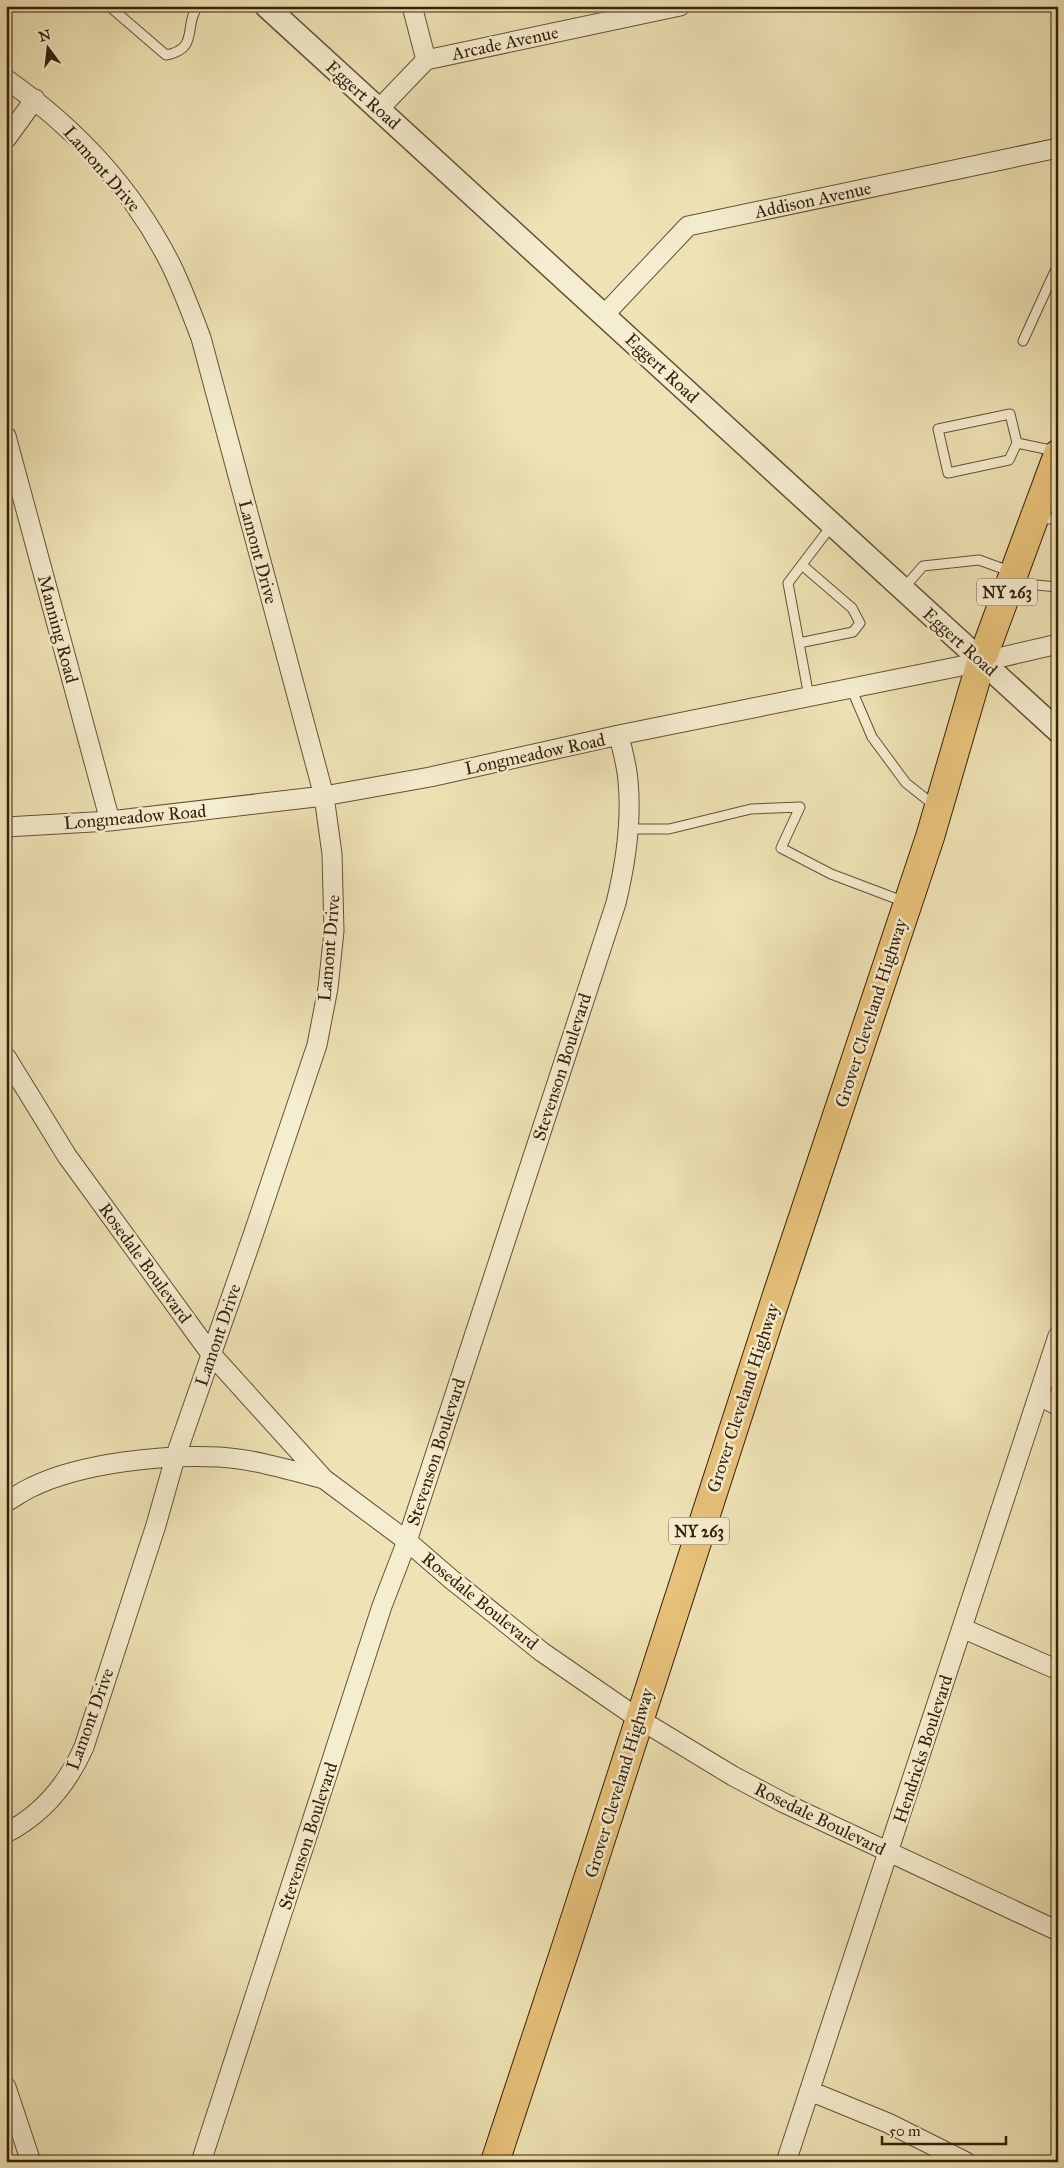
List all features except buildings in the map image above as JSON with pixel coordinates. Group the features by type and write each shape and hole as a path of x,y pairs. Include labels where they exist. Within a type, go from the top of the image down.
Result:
{"main road":[{"name":"NY 263","path":"981,662 1012,577 1046,519 1058,453"},
{"name":"Grover Cleveland Highway","path":"494,2162 584,1892 638,1719 774,1301 908,902 981,662"}],"street":[{"name":"Eggert Road","path":"266,6 1058,731"},
{"path":"379,109 426,60 412,6"},
{"name":"Arcade Avenue","path":"426,60 680,6"},
{"name":"Lamont Drive","path":"6,79 35,99 92,151 122,186 148,225 184,294 200,338 324,796 332,854 334,931 328,988 317,1045 175,1458 156,1525 84,1747 74,1770 58,1793 20,1826 6,1833"},
{"path":"6,139 35,99"},
{"name":"Addison Avenue","path":"604,315 688,226 1058,148"},
{"name":"Manning Road","path":"6,436 110,821"},
{"name":"Longmeadow Road","path":"6,827 110,821 324,796 430,777 619,735 981,662 1058,644"},
{"name":"Stevenson Boulevard","path":"201,2162 382,1606 406,1541 616,903 624,870 629,829 628,778 619,735"},
{"name":"Rosedale Boulevard","path":"6,1057 67,1156 211,1354 324,1479 406,1541 496,1617 582,1681 638,1719 776,1799 889,1853 962,1885 1058,1932"},
{"name":"Hendricks Boulevard","path":"786,2162 1058,1336"},
{"path":"1039,1395 1058,1406"},
{"path":"6,1502 34,1486 71,1474 110,1464 175,1458 220,1457 265,1464 324,1479"},
{"path":"962,1628 1058,1670"},
{"path":"6,2087 31,2162"},
{"path":"810,2090 888,2123 966,2162"}],"lane":[{"path":"109,6 166,55 175,53 185,46 191,35 192,22 198,6"},
{"path":"1023,341 1054,273 1058,274"},
{"path":"1010,414 1017,443 1009,460 948,473 938,429 1010,414"},
{"path":"1017,443 1058,453"},
{"path":"809,696 788,583 832,525"},
{"path":"902,589 923,566 979,560 1012,577 1058,587"},
{"path":"799,643 853,632 860,623 852,608 802,565"},
{"path":"851,688 872,737 906,783 938,808"},
{"path":"629,829 669,829 751,809 800,807 782,848 831,874 908,902"}]}
